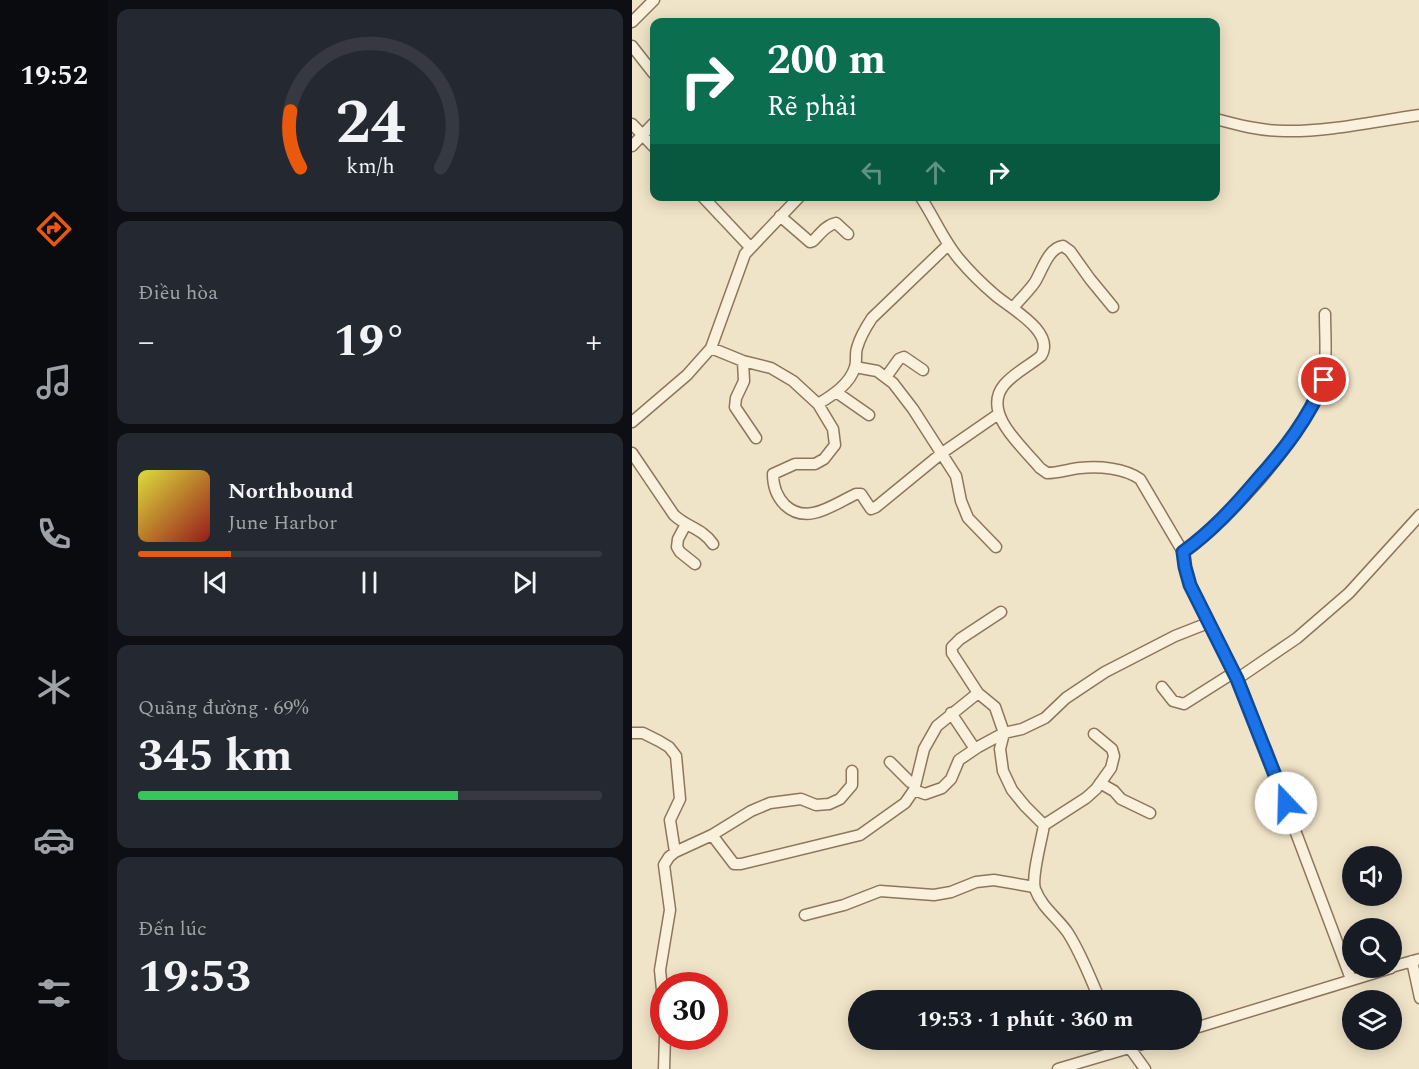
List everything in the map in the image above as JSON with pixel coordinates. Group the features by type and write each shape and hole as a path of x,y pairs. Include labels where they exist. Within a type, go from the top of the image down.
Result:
{"street":[{"path":"632,22 654,0"},
{"path":"632,46 650,69"},
{"path":"1220,121 1284,132 1420,115"},
{"path":"632,124 650,143"},
{"path":"632,146 650,127"},
{"path":"707,201 750,247"},
{"path":"632,422 687,375 711,348 744,254 795,201"},
{"path":"923,201 948,245 972,275 1029,321 1045,346 1036,360 1004,386 998,397 997,415 1025,450 1048,473 1099,468 1128,473 1140,479 1183,552 1187,575 1235,676 1295,825 1351,979"},
{"path":"780,216 810,242 832,224 836,224 848,234"},
{"path":"818,404 846,383 855,367 857,348 872,318 948,245"},
{"path":"1013,308 1035,283 1053,252 1061,246 1066,246 1113,307"},
{"path":"1183,552 1208,533 1232,510 1277,458 1303,422 1324,380 1325,314"},
{"path":"711,348 781,373 818,404 833,429 835,445 824,459 815,464 795,464 773,474 777,496 790,509 799,513 810,514 821,511 856,494 861,494 871,509 942,453 997,415"},
{"path":"886,376 899,359 904,357 923,370"},
{"path":"743,361 744,381 736,398 735,407 756,438"},
{"path":"855,367 868,368 886,376 913,409 956,476 968,518 996,547"},
{"path":"836,392 869,415"},
{"path":"632,453 674,515 706,534 713,544"},
{"path":"1162,687 1173,701 1184,704 1296,638 1349,593 1420,515"},
{"path":"686,524 678,539 677,547 695,564"},
{"path":"1001,612 960,639 952,647 954,658 978,693 995,706 1004,733 1000,749 1003,771 1012,790 1044,825"},
{"path":"890,762 914,787 925,794 942,788 951,779 959,760 975,749 1004,733 1022,729 1045,718 1067,698 1105,672 1175,636 1208,623"},
{"path":"712,835 734,864 742,864 860,835 905,803 914,787 924,749 933,732 951,713 978,693"},
{"path":"951,713 975,749"},
{"path":"632,733 643,733 659,741 669,747 676,756 680,799 670,819 675,852"},
{"path":"1044,825 1077,806 1096,789 1111,768 1114,756 1112,749 1094,734"},
{"path":"662,972 661,960 670,904 664,865 669,857 712,835 751,811 770,803 801,799 816,805 835,802 852,785 852,771"},
{"path":"1100,783 1114,791 1121,799 1150,813"},
{"path":"1044,825 1034,887 1049,913 1066,930 1075,944 1085,961 1096,990"},
{"path":"805,915 844,905 880,891 922,896 934,895 951,892 977,882 994,880 1034,887"},
{"path":"1416,960 1420,998"},
{"path":"1202,1026 1355,978"},
{"path":"664,1069 665,1050"},
{"path":"1058,1069 1110,1050"},
{"path":"1131,1050 1145,1069"}],"route":[{"path":"1286,803 1243,692 1190,585 1183,552 1208,533 1232,510 1277,458 1303,422 1324,380"}]}
